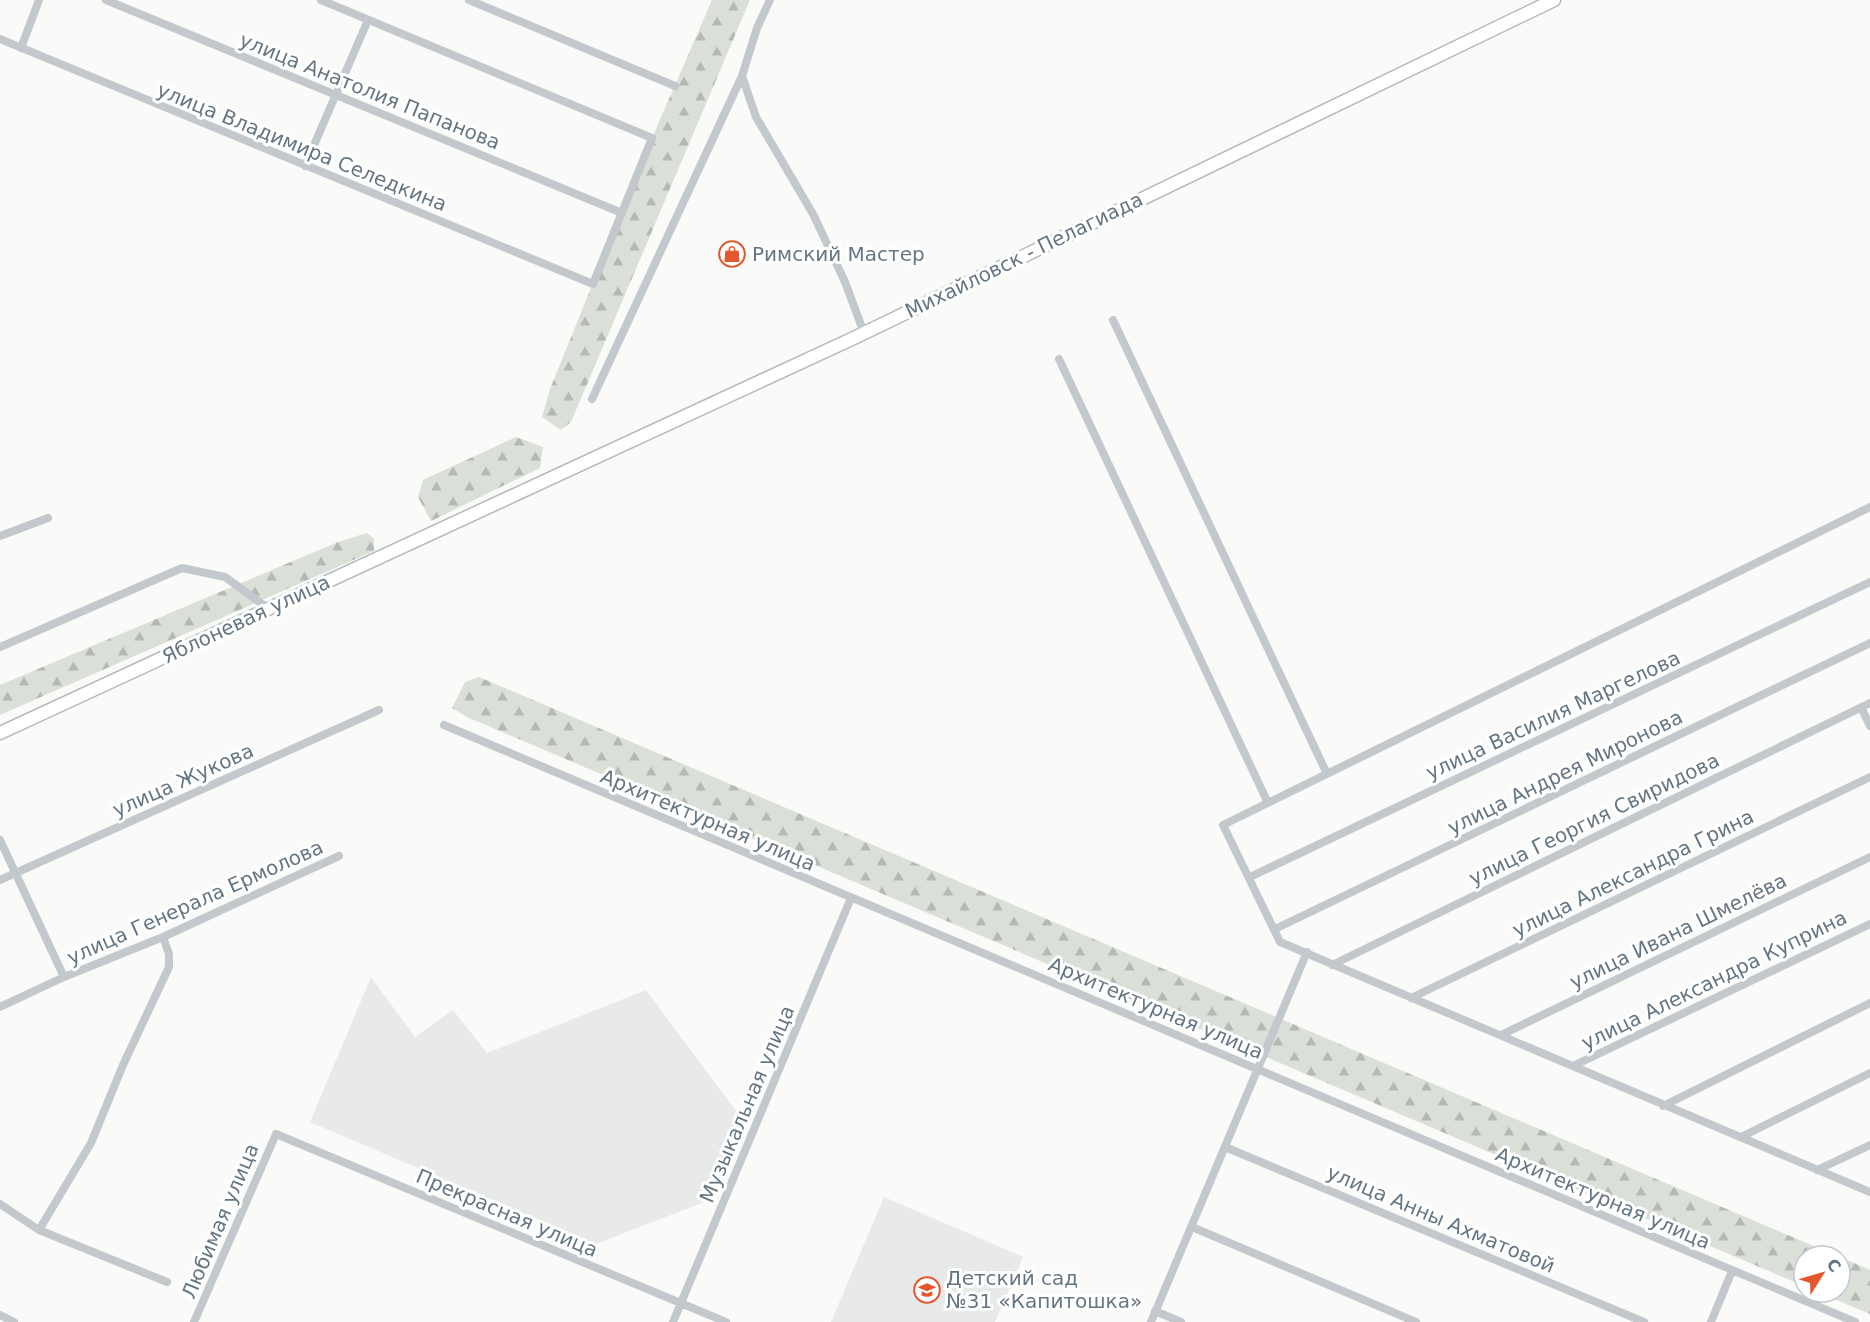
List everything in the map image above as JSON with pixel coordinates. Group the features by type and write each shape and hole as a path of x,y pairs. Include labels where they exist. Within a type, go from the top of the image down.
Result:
{"street":[{"path":"21,48 39,0"},
{"name":"улица Анатолия Папанова","path":"106,0 622,213"},
{"path":"321,0 652,138 622,213"},
{"path":"470,0 675,86"},
{"path":"592,399 742,76 757,28 770,0"},
{"name":"Михайловск - Пелагиада","path":"493,505 864,333 1554,0"},
{"path":"305,166 368,20"},
{"name":"улица Владимира Селедкина","path":"0,39 592,284 622,213"},
{"path":"742,76 756,117 813,214 845,282 864,333"},
{"path":"1113,320 1327,774"},
{"path":"1059,360 1268,803"},
{"name":"Яблоневая улица","path":"0,733 493,505"},
{"path":"1870,507 1224,825 1280,942 1870,1192"},
{"path":"0,536 48,518"},
{"path":"0,647 182,568 225,577 269,609"},
{"name":"улица Василия Маргелова","path":"1250,877 1870,582"},
{"name":"улица Андрея Миронова","path":"1275,929 1870,643"},
{"name":"улица Георгия Свиридова","path":"1332,965 1870,703"},
{"path":"1861,707 1870,726"},
{"name":"улица Жукова","path":"0,880 379,710"},
{"name":"Архитектурная улица","path":"444,725 1855,1322"},
{"name":"улица Александра Грина","path":"1411,998 1870,777"},
{"path":"0,840 64,977"},
{"name":"улица Генерала Ермолова","path":"0,1007 64,977 163,937 339,856"},
{"name":"улица Ивана Шмелёва","path":"1501,1035 1870,857"},
{"name":"Музыкальная улица","path":"673,1322 851,898"},
{"name":"улица Александра Куприна","path":"1573,1066 1870,924"},
{"path":"39,1230 91,1143 123,1065 169,967 169,954 163,937"},
{"path":"1151,1322 1306,952"},
{"path":"1663,1106 1870,1003"},
{"path":"1741,1137 1870,1073"},
{"name":"Прекрасная улица","path":"276,1134 726,1322"},
{"name":"Любимая улица","path":"195,1322 276,1134"},
{"path":"1817,1170 1870,1145"},
{"name":"улица Анны Ахматовой","path":"1225,1147 1644,1322"},
{"path":"0,1204 39,1230 167,1282"},
{"path":"1192,1227 1416,1322"},
{"path":"1711,1322 1732,1271"},
{"path":"1155,1311 1181,1322"},
{"path":"0,1315 14,1322"}],"shaded area":[{"path":"371,977 415,1037 453,1010 487,1053 646,990 736,1111 735,1115 742,1120 707,1201 596,1244 310,1122"},
{"name":"Детский сад №31 «Капитошка»","path":"884,1197 1023,1257 995,1322 831,1322"}],"green space":[{"path":"712,0 750,0 571,422 561,430 542,417 550,389 652,138"},
{"path":"516,437 543,447 540,468 431,521 418,497 423,480"},
{"path":"367,533 374,539 374,551 0,715 0,685 338,542"},
{"path":"479,677 1809,1244 1792,1244 1792,1281 467,717 452,708 465,682"},
{"path":"1852,1262 1870,1270 1870,1314 1846,1304 1852,1304"}],"place":[{"name":"Римский Мастер","path":"732,254"},
{"name":"Детский сад №31 «Капитошка»","path":"927,1290"}]}
